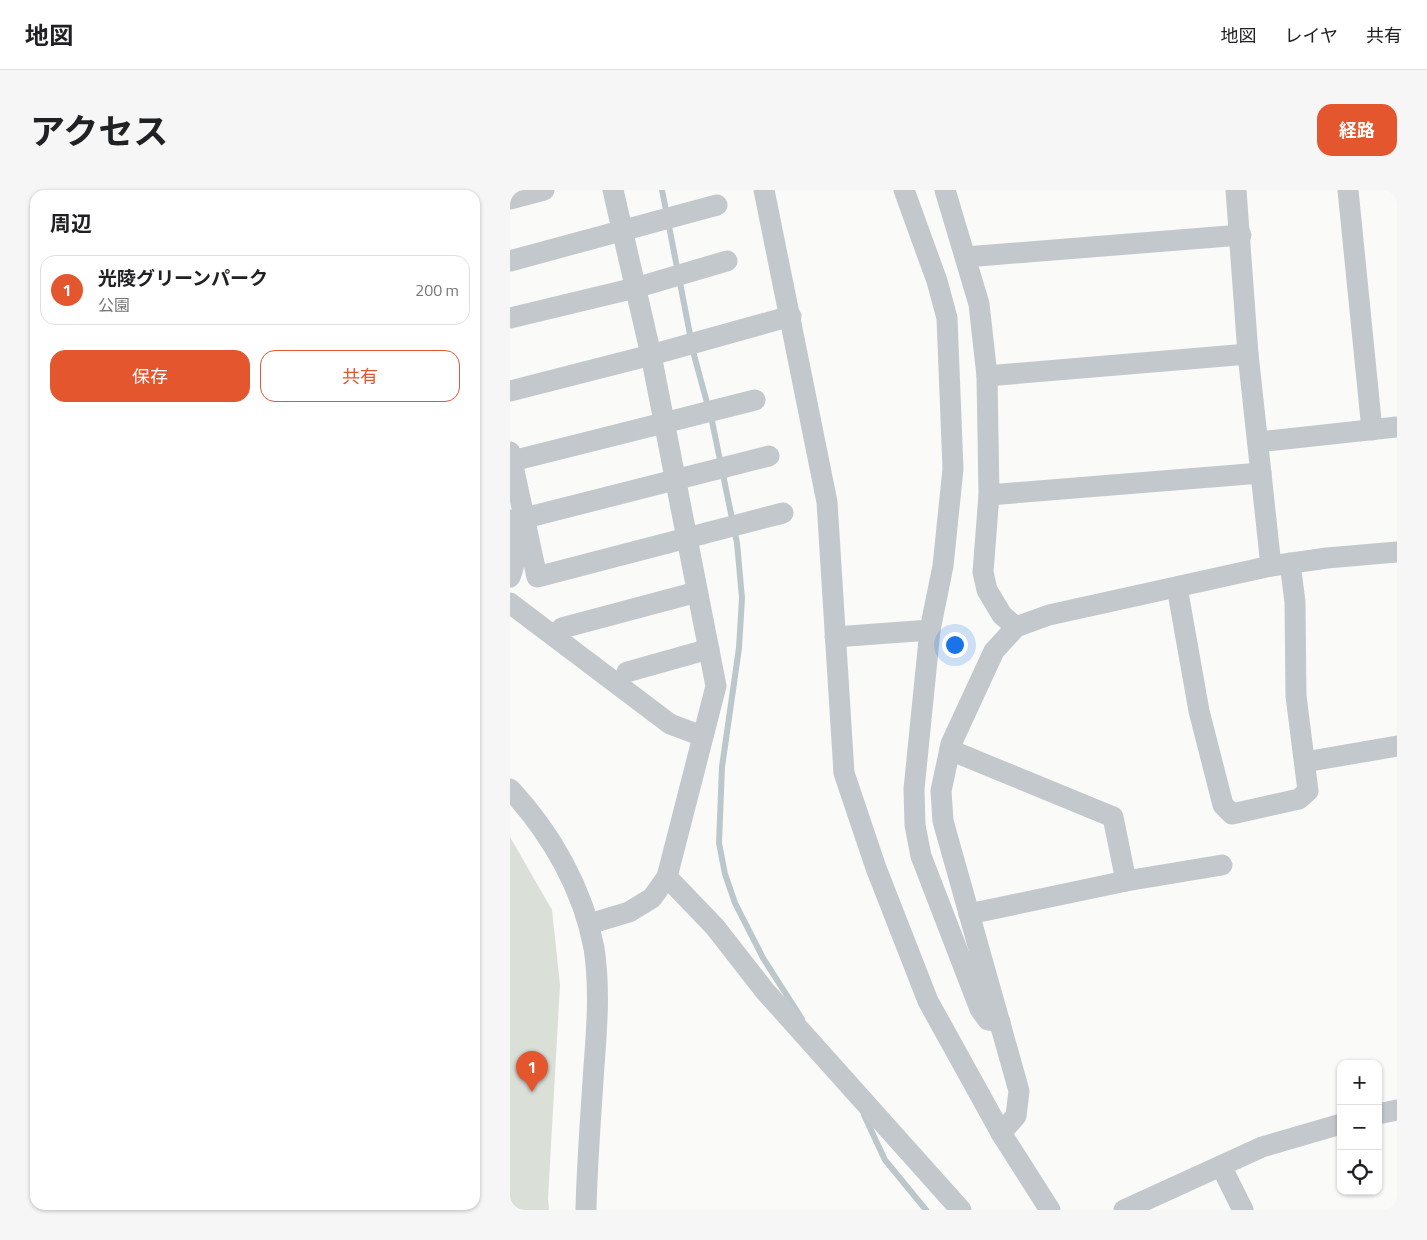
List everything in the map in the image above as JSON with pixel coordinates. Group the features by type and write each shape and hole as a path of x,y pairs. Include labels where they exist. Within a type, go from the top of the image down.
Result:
{"street":[{"path":"510,199 544,190"},
{"path":"588,924 629,912 652,898 666,877 716,686 651,356 613,190"},
{"path":"764,190 791,316 827,502 844,773 876,868 928,1001 1001,1133 1050,1210"},
{"path":"904,190 937,280 947,318 953,469 943,566 930,630 914,789 915,825 920,848 980,1009 988,1020 1000,1022"},
{"path":"945,190 979,304 987,376 988,495 983,572 987,590 1002,615 1016,627"},
{"path":"1177,587 1198,711 1223,806 1232,814 1299,799 1308,791 1296,696 1295,602 1280,565 1261,473 1248,354 1236,190"},
{"path":"1348,190 1372,430"},
{"path":"510,260 717,205"},
{"path":"966,257 1240,235"},
{"path":"510,318 635,288 727,261"},
{"path":"510,391 651,356 791,316"},
{"path":"987,376 1248,354"},
{"path":"510,577 516,563 517,519 511,456 755,400"},
{"path":"1258,442 1397,427"},
{"path":"517,519 769,456"},
{"path":"988,495 1261,473"},
{"path":"517,519 537,577 783,513"},
{"path":"1001,1133 1016,1116 1019,1091 943,821 941,791 950,750 994,651 1016,627 1050,615 1280,565 1397,552"},
{"path":"562,628 697,592"},
{"path":"510,604 670,724 702,736"},
{"path":"835,638 930,630"},
{"path":"627,672 709,649"},
{"path":"1305,762 1397,746"},
{"path":"950,750 1113,817 1126,881"},
{"path":"510,789 545,833 575,884 594,950 597,1000 586,1210"},
{"path":"969,914 1126,881 1222,865"},
{"path":"666,877 715,927 772,998 961,1210"},
{"path":"1382,1113 1397,1110"},
{"path":"1124,1210 1262,1147 1337,1125"},
{"path":"1221,1166 1243,1210"}],"shaded area":[{"path":"510,837 552,910 560,985 548,1199 549,1210 510,1210"}],"waterway":[{"path":"662,190 694,355 712,421 737,543 742,598 739,648 722,767 719,843 725,874 735,903 763,958 802,1019"},
{"path":"864,1115 885,1160 926,1210"}],"place":[{"name":"光陵グリーンパーク","path":"532,1092"}]}
